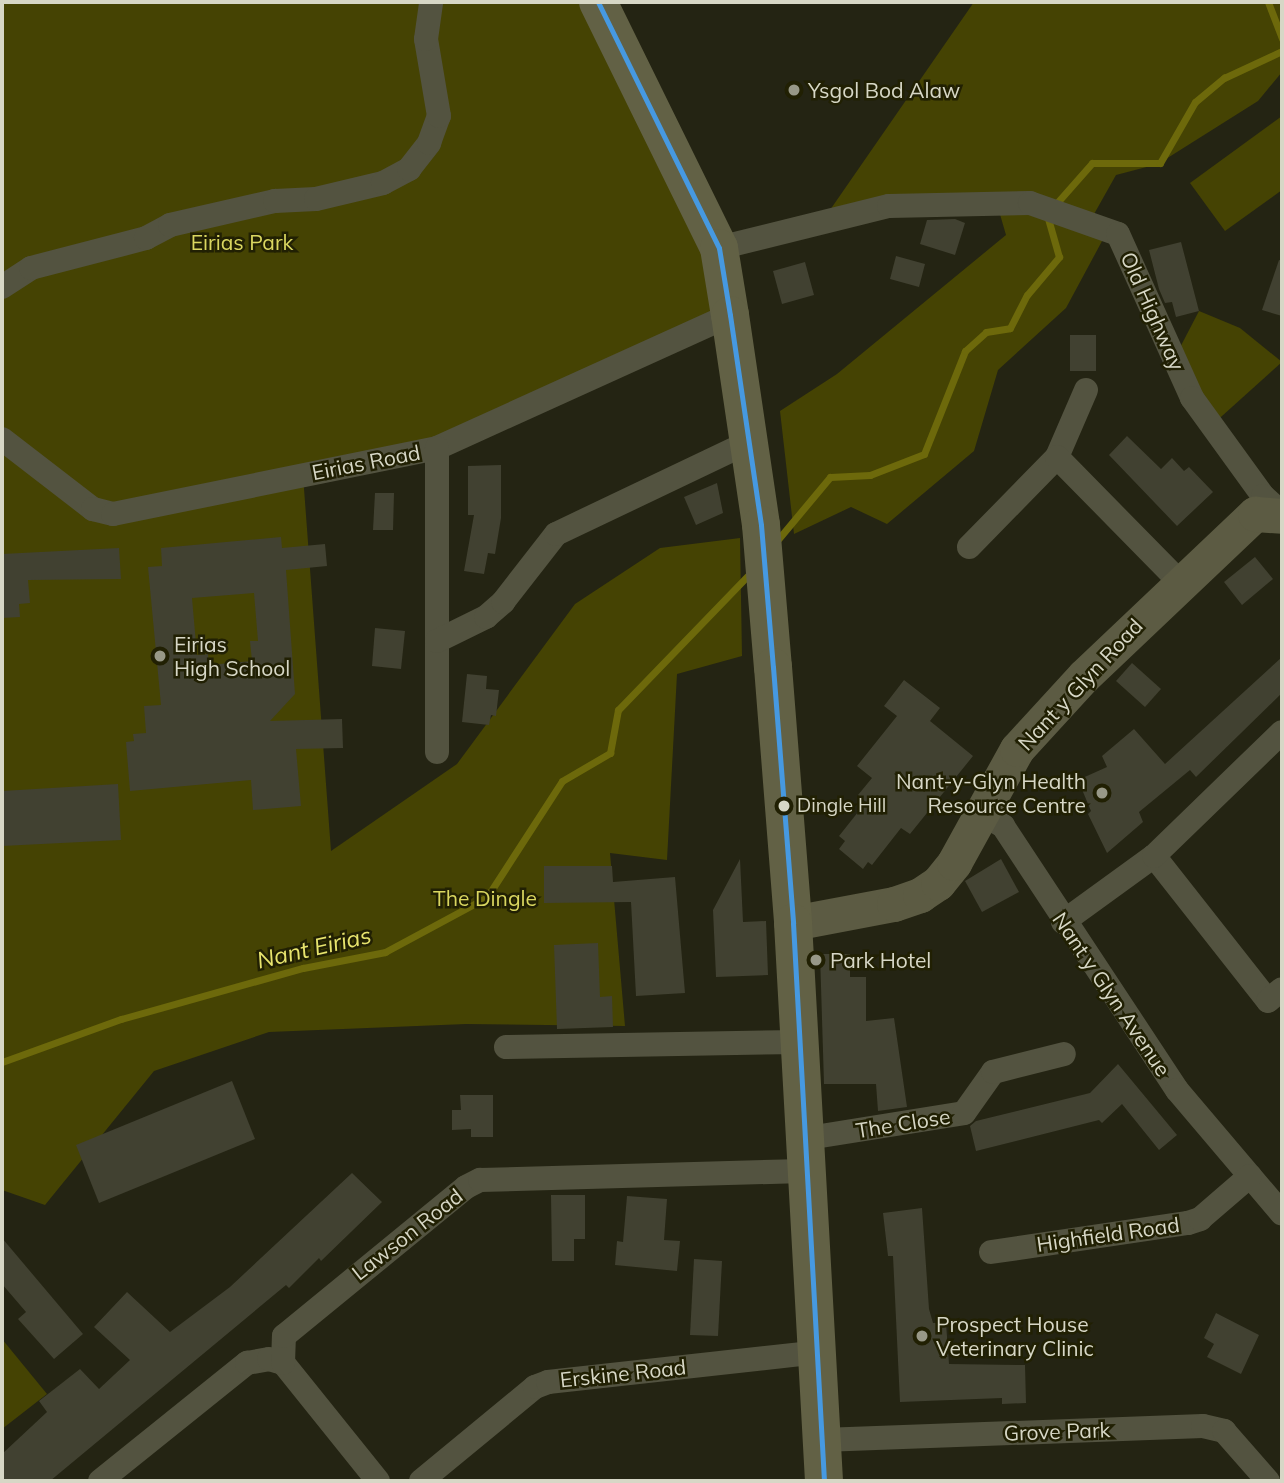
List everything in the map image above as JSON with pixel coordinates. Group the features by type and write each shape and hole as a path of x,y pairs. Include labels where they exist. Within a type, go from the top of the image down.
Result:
{"main road":[{"path":"598,2 719,248 730,315 761,526 767,598 793,923 803,1155 818,1352 824,1481"}],"street":[{"path":"2,287 31,268 146,238 170,225 275,201 343,193 383,183 409,169 429,143 439,116 426,39 431,2"},
{"name":"Old Highway","path":"719,248 889,206 1030,203 1118,234 1192,398 1263,496 1282,515"},
{"name":"Eirias Road","path":"2,439 93,509 113,514 437,448 730,315"},
{"path":"970,547 1057,457 1086,390"},
{"path":"437,641 485,617 503,602 556,534 747,443"},
{"path":"437,448 437,752"},
{"path":"1057,457 1181,583"},
{"name":"Nant y Glyn Road","path":"793,923 920,895 954,863 979,813 1017,749 1084,676 1255,514 1282,515"},
{"path":"1063,922 1154,856 1282,732"},
{"name":"Nant y Glyn Avenue","path":"979,813 1003,826 1063,922 1177,1090 1282,1214"},
{"path":"1154,856 1268,1001 1282,989"},
{"path":"506,1047 799,1042"},
{"name":"The Close","path":"803,1155 964,1113 993,1072 1064,1054"},
{"name":"Lawson Road","path":"283,1363 281,1350 291,1327 466,1186 480,1180 803,1155"},
{"name":"Highfield Road","path":"991,1251 1188,1223 1200,1219 1250,1176"},
{"name":"Erskine Road","path":"421,1481 535,1387 548,1382 818,1352"},
{"path":"100,1481 247,1363 269,1359 283,1363 378,1481"},
{"name":"Grove Park","path":"822,1440 1203,1426 1224,1431 1268,1481"}],"green space":[{"name":"Eirias Park","path":"2,2 583,2 730,315 405,454 303,475 331,851 457,764 575,604 660,548 740,538 742,656 677,674 667,860 610,853 625,1026 466,1024 269,1032 154,1071 45,1205 2,1190"},
{"path":"974,2 1282,2 1282,72 1258,101 1158,164 1116,175 1089,223 1108,230 1066,308 998,370 974,451 887,524 851,507 794,534 780,411 837,374 1006,235 997,204 821,223"},
{"path":"1282,116 1282,190 1225,231 1190,183"},
{"path":"1199,311 1240,328 1282,362 1212,425 1174,359"},
{"path":"2,1339 47,1394 2,1429"}],"building":[{"path":"955,219 965,223 955,255 920,244 927,220"},
{"path":"1181,242 1199,311 1176,317 1172,302 1165,303 1159,289 1149,250"},
{"path":"896,256 925,264 919,287 890,279"},
{"path":"1279,260 1282,261 1282,316 1262,310"},
{"path":"805,262 814,295 782,304 773,271"},
{"path":"1070,335 1096,335 1096,371 1070,371"},
{"path":"1127,436 1161,469 1172,458 1184,471 1189,467 1213,492 1177,526 1109,455"},
{"path":"501,465 501,518 495,554 488,553 484,574 464,571 474,515 468,515 468,466"},
{"path":"717,483 723,513 696,525 684,497"},
{"path":"375,493 394,493 393,530 373,530"},
{"path":"281,537 282,548 325,544 327,566 286,570 295,694 270,721 342,719 343,748 296,749 301,806 253,810 251,780 130,791 126,742 134,741 133,734 146,733 144,706 161,705 148,567 162,566 161,548","holes":["254,593 258,641 250,641 252,661 209,665 208,654 197,655 192,598"]},
{"path":"119,548 121,579 28,580 30,603 19,604 20,617 2,618 2,554"},
{"path":"1255,557 1273,579 1242,605 1224,582"},
{"path":"375,628 405,631 401,669 372,666"},
{"path":"1282,657 1282,693 1196,777 1190,770 1139,812 1143,822 1107,853 1088,814 1091,811 1078,780 1107,767 1102,756 1134,729 1165,764"},
{"path":"1132,663 1161,689 1145,707 1116,681"},
{"path":"467,674 487,676 486,689 499,690 496,716 491,715 489,725 462,722"},
{"path":"904,680 940,708 930,721 973,756 910,834 901,828 872,865 868,862 863,869 839,849 845,841 839,836 866,802 858,795 872,778 857,766 897,716 884,706"},
{"path":"118,784 121,840 2,846 2,791"},
{"path":"740,859 743,922 766,921 768,975 716,977 713,910"},
{"path":"1001,859 1019,892 982,912 965,881"},
{"path":"544,866 612,866 613,882 675,877 685,993 636,996 631,902 544,903"},
{"path":"598,943 600,997 612,996 613,1027 557,1029 554,945"},
{"path":"820,954 850,954 850,977 866,977 866,1021 894,1018 907,1107 878,1111 876,1084 824,1084"},
{"path":"1118,1064 1177,1135 1159,1150 1122,1104 1102,1123 1099,1120 976,1151 970,1126 976,1121 1090,1093"},
{"path":"232,1081 255,1139 99,1203 76,1145"},
{"path":"460,1095 493,1095 493,1137 471,1137 471,1129 452,1130 452,1110 461,1110"},
{"path":"352,1173 382,1202 321,1261 319,1258 289,1288 286,1285 50,1481 2,1481 2,1454 47,1412 39,1401 80,1369 99,1389 130,1360 94,1327 127,1292 170,1332 230,1287"},
{"path":"551,1195 585,1195 585,1239 574,1239 574,1261 552,1261"},
{"path":"627,1196 667,1199 664,1240 680,1241 677,1271 615,1265 617,1241 623,1242"},
{"path":"922,1208 929,1309 933,1323 946,1323 949,1364 1025,1365 1026,1403 1002,1404 1002,1398 900,1402 893,1256 888,1256 883,1213"},
{"path":"2,1238 83,1334 54,1359 18,1319 26,1312 2,1284"},
{"path":"694,1259 722,1261 718,1336 690,1335"},
{"path":"1216,1313 1259,1335 1241,1374 1207,1357 1214,1344 1204,1338"}],"waterway":[{"path":"1268,2 1282,39"},
{"path":"1055,205 1092,163 1160,163 1195,102 1224,78 1282,51"},
{"path":"775,543 830,477 870,475 924,454 965,351 986,332 1010,328 1027,295 1059,257 1047,215"},
{"name":"Nant Eirias","path":"2,1062 121,1019 303,968 385,952 487,897 562,781 610,753 618,710 752,571"}],"transit line":[{"path":"598,2 719,248 730,315 761,525 773,667 793,923 824,1481"}],"place":[{"name":"Ysgol Bod Alaw","path":"794,90"},
{"name":"Eirias High School","path":"160,656"},
{"name":"Nant-y-Glyn Health Resource Centre","path":"1102,793"},
{"name":"Dingle Hill","path":"784,806"},
{"name":"Park Hotel","path":"816,960"},
{"name":"Prospect House Veterinary Clinic","path":"922,1336"}],"park label":[{"name":"The Dingle","path":"485,898"}]}
